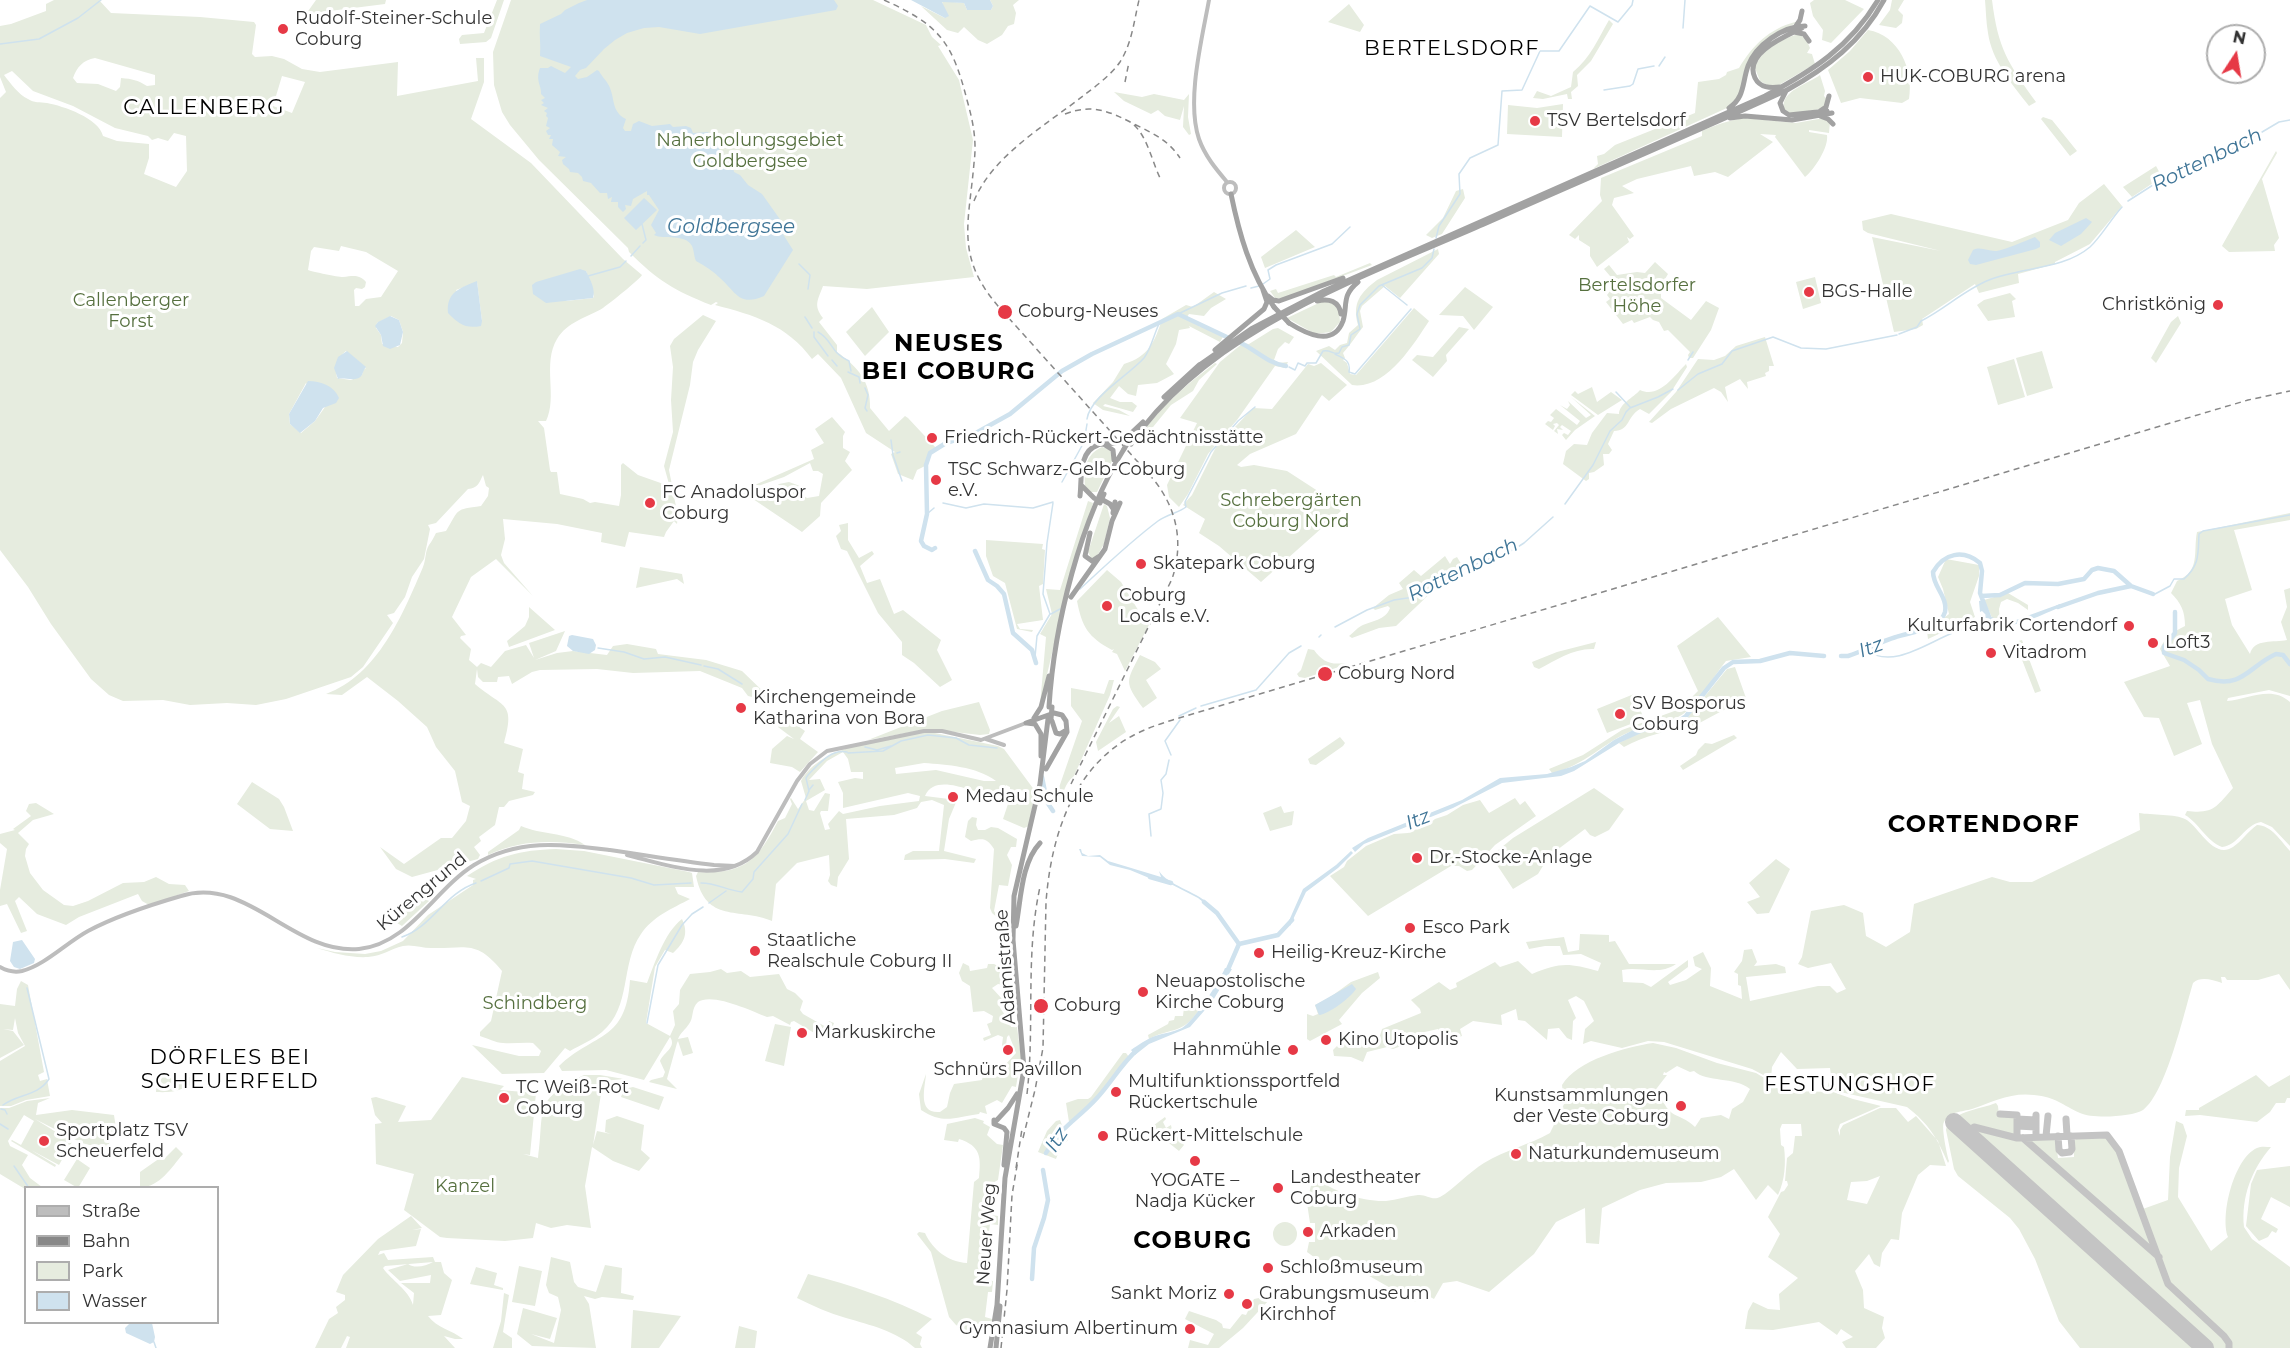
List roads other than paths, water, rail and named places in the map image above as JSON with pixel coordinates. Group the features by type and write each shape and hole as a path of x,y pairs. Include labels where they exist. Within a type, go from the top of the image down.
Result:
{"highway":[{"path":"1719,118 1740,98 1749,65 1758,50 1778,35 1796,27 1805,26 1790,33 1756,58 1753,69 1754,77 1760,84 1773,88 1786,88 1819,66 1839,49 1863,22 1878,0"},
{"path":"1107,542 1097,559 1092,561 1087,559 1085,554 1099,498 1129,441 1168,394 1224,345 1296,304 1719,118 1821,70 1844,52 1867,27 1884,0"},
{"path":"1796,27 1802,11"},
{"path":"1790,33 1801,33 1809,41"},
{"path":"1786,88 1780,103 1785,114 1796,116 1818,114 1833,124"},
{"path":"1818,114 1826,107 1829,96"},
{"path":"1719,118 1741,116 1792,120 1832,111"},
{"path":"1231,194 1245,247 1258,279 1274,307 1289,323 1315,336 1330,335 1340,325 1347,295 1351,288 1367,274"},
{"path":"1268,298 1279,301 1367,274"},
{"path":"1240,336 1367,274"},
{"path":"1080,496 1083,463 1087,454 1093,448 1104,444 1129,441 1164,402 1202,368 1235,345 1264,309 1268,298"},
{"path":"1307,304 1323,300 1334,302 1341,310 1340,325"},
{"path":"1030,722 1041,707 1077,559 1112,468 1115,453 1104,444"},
{"path":"1112,468 1125,450"},
{"path":"1082,485 1085,491 1110,504 1113,510 1113,521"},
{"path":"1071,597 1098,561 1107,542 1118,502 1113,510"},
{"path":"1051,707 1058,652 1090,533"},
{"path":"1042,776 1050,720 1055,651"},
{"path":"1030,722 1047,714 1057,713 1065,718 1068,727 1064,738 1046,769"},
{"path":"1050,720 1056,734 1063,733 1068,727"},
{"path":"1030,722 1038,727 1046,740"},
{"name":"Adamistraße","path":"1016,1121 1024,1056 1012,912 1018,871 1035,814 1046,740"},
{"name":"Adamistraße","path":"1016,1121 1027,1058 1016,926 1020,881 1046,769 1046,740"},
{"path":"1016,926 1028,864 1032,853 1040,843"},
{"path":"1005,1178 1003,1167 1007,1132 1004,1128 994,1124 1015,1098 1021,1085"},
{"name":"Neuer Weg","path":"993,1348 1005,1178 1016,1121"},
{"name":"Neuer Weg","path":"993,1348 1000,1306 1006,1201 1016,1121"}],"main road":[{"path":"1209,0 1194,91 1194,116 1203,148 1220,174 1227,182 1232,182 1236,186 1231,194 1224,189 1227,182"},
{"name":"Kürengrund","path":"0,967 9,971 20,971 36,964 88,931 108,922 188,894 205,892 235,898 317,942 343,949 361,949 379,945 397,935 455,879 475,864 520,846 543,843 606,850 694,869 722,870 747,861 757,852 797,781 810,764 824,753 840,747 924,731 942,731 974,739 985,739 1030,722"},
{"path":"985,739 1004,746"}],"water":[{"name":"Goldbergsee","path":"587,0 834,0 838,6 836,10 700,34 659,27 644,28 627,33 615,40 575,76 578,79 599,71 609,86 616,110 626,119 623,128 625,131 631,131 633,124 639,121 652,126 670,124 673,127 686,126 691,128 693,133 708,132 718,146 726,164 733,167 734,172 762,194 784,225 781,231 793,250 764,296 749,300 743,299 715,273 696,261 689,242 680,238 654,235 656,233 651,225 659,210 647,195 647,191 633,199 631,206 625,205 626,209 623,212 618,207 618,202 611,202 612,197 608,199 607,193 600,193 591,183 583,181 578,173 570,172 563,164 562,160 566,157 558,156 560,152 552,145 553,139 549,139 551,135 548,135 546,131 550,128 546,126 548,118 544,111 548,108 541,105 544,103 541,100 545,98 541,94 539,73 540,68 551,66 565,73 571,67 540,56 540,24"},
{"path":"911,0 990,0 993,6 991,10 967,10 964,3 942,2 949,16 945,18"},
{"path":"644,198 657,210 636,230 624,218"},
{"path":"2086,218 2092,222 2081,234 2061,246 2049,240 2055,233"},
{"path":"2035,237 2040,242 2040,247 2036,249 1976,265 1970,264 1968,260 1973,250 1997,251"},
{"path":"580,269 586,271 591,281 593,298 546,303 533,294 532,285 536,282"},
{"path":"477,281 481,326 466,326 448,313 449,300 455,292"},
{"path":"390,316 399,320 403,332 400,345 390,349 383,346 381,335 375,326"},
{"path":"347,351 366,367 357,379 338,379 334,368 338,357"},
{"path":"308,381 326,385 334,390 339,398 336,403 323,408 315,421 300,433 290,424 289,414"},
{"path":"1984,600 1989,614 1986,615 1980,612 1979,601"},
{"path":"2060,604 2063,606 2033,619 2010,625 1999,626 1990,623 1982,617 1986,615 1988,618 1992,617 2005,624"},
{"path":"569,636 593,639 596,645 595,650 589,654 573,651 567,646"},
{"path":"1646,727 1648,730 1619,743 1574,771 1561,776 1502,783 1453,808 1364,844 1355,852 1352,848 1368,838 1462,800 1500,778 1547,774 1571,767 1585,761 1614,740 1635,729"},
{"path":"1079,849 1088,856 1100,855 1108,861 1161,877 1159,871 1169,880 1209,904 1208,906 1198,898 1161,879 1154,880 1110,865 1100,857 1082,856"},
{"path":"1351,851 1353,853 1338,868 1306,892 1290,926 1288,923 1303,889"},
{"path":"22,940 35,959 34,963 20,969 14,967 10,961 13,942"},
{"path":"1225,968 1232,969 1212,1002 1190,1027 1149,1044 1135,1055 1131,1050 1143,1042 1182,1028 1187,1024 1206,1001"},
{"path":"1352,984 1356,989 1349,997 1334,1009 1319,1015 1315,1005"},
{"path":"129,1324 152,1324 154,1342 150,1344 126,1333 125,1328"}],"waterway":[{"path":"0,44 39,39 78,18 101,0"},
{"path":"1436,238 1439,226 1460,194 1459,174 1470,158 1498,145 1502,91 1522,90 1540,51 1559,51 1590,6 1618,22 1632,5 1633,0"},
{"path":"1683,28 1685,0"},
{"path":"1659,66 1665,57"},
{"path":"1604,90 1630,86 1633,84 1638,69 1654,66"},
{"name":"Rottenbach","path":"2128,201 2164,178 2230,151 2279,122 2290,120"},
{"name":"Rottenbach","path":"1899,334 1917,327 1921,321 1989,280 2054,264 2079,254 2094,243 2122,207"},
{"path":"642,224 646,240 643,243"},
{"path":"1263,284 1270,279 1268,270 1332,244 1350,227"},
{"path":"631,256 640,246"},
{"path":"1289,367 1295,370 1298,363 1305,366 1307,363 1316,363 1323,351 1339,353 1342,347 1349,345 1351,335 1360,329 1357,314 1360,305 1379,286 1422,268 1432,258 1434,249"},
{"path":"588,276 620,267 626,261"},
{"path":"799,264 810,275 808,289"},
{"path":"1382,285 1407,305"},
{"path":"1178,314 1222,293 1246,286"},
{"path":"1251,288 1259,286"},
{"path":"1335,354 1346,360 1349,372 1355,374 1411,309"},
{"path":"935,548 932,550 924,546 921,541 927,514 926,465 930,453 946,443 974,434 1010,414 1062,371 1092,354 1178,314 1231,339"},
{"path":"805,317 812,328"},
{"path":"1087,419 1102,395 1144,358 1159,324"},
{"path":"814,332 814,337 828,356"},
{"path":"818,332 838,354 849,361 851,371"},
{"name":"Rottenbach","path":"1678,390 1698,374 1722,364 1732,351 1773,337 1801,348 1826,349 1897,335"},
{"path":"1239,342 1267,359 1286,366"},
{"name":"Rottenbach","path":"1688,360 1693,352"},
{"path":"832,360 837,366"},
{"path":"848,372 859,377 860,383"},
{"path":"865,388 868,395 865,408 867,411"},
{"name":"Rottenbach","path":"1565,504 1593,465 1610,431 1622,420 1626,412 1630,408 1673,389"},
{"path":"1616,392 1630,407"},
{"path":"1080,589 1148,529 1161,519 1186,507 1185,502 1211,452 1238,421 1255,407"},
{"path":"1062,482 1084,442 1087,424"},
{"path":"891,440 893,455 902,481"},
{"path":"943,503 966,508 984,504 1033,508 1053,502"},
{"path":"1035,657 1037,636 1050,614 1043,594 1053,503"},
{"path":"927,514 934,508"},
{"path":"2155,594 2170,586 2174,579 2184,579 2193,569 2196,564 2199,534 2203,531 2290,515"},
{"name":"Rottenbach","path":"1335,627 1367,610 1394,600 1421,596 1455,572 1513,550 1553,517"},
{"path":"975,551 988,580 1004,594 1013,633 1032,650 1036,663"},
{"name":"Itz","path":"1841,656 1854,654 1937,623 1942,618 1945,607 1933,572 1943,561 1954,555 1967,556 1980,563 1982,571 1980,593 1991,622"},
{"name":"Itz","path":"1981,596 2000,595 2025,583 2058,584 2084,579 2092,570 2098,568 2114,571 2131,586"},
{"name":"Itz","path":"2058,607 2098,593 2131,586 2153,594"},
{"path":"1051,614 1060,609"},
{"name":"Itz","path":"2175,612 2175,633 2164,647 2164,653 2184,660 2208,679 2220,681 2238,679 2276,654 2283,655 2290,664"},
{"path":"1866,650 1876,655 1899,656 1987,622"},
{"name":"Rottenbach","path":"1201,706 1256,690 1289,653 1301,646"},
{"path":"598,648 624,652 644,659 665,657 701,665"},
{"name":"Itz","path":"1643,730 1677,722 1686,716 1724,668 1733,662 1760,661 1790,653 1824,656"},
{"path":"704,666 718,669 742,684"},
{"name":"Rottenbach","path":"1179,716 1196,708"},
{"name":"Rottenbach","path":"1171,755 1165,741 1180,720"},
{"path":"848,753 883,751 901,741 928,735 956,738 969,745 997,748"},
{"path":"865,747 877,750 891,746"},
{"path":"805,800 809,791 806,778 808,775 830,755 841,751 847,752"},
{"name":"Rottenbach","path":"1151,836 1149,814 1161,809 1163,793 1161,780 1166,774 1169,760"},
{"path":"1042,777 1047,802 1053,811"},
{"path":"809,790 813,785"},
{"path":"701,883 742,892 753,879 754,872 788,834 802,804"},
{"path":"481,881 509,868 510,864 532,861 631,878 654,885 691,883"},
{"name":"Rottenbach","path":"1150,877 1171,883"},
{"path":"402,937 422,926 456,894 476,883"},
{"path":"709,903 726,891"},
{"path":"1204,902 1217,913 1239,944"},
{"path":"647,1023 658,965 682,925 692,914 703,907"},
{"name":"Itz","path":"1226,974 1239,944 1278,935 1292,920"},
{"path":"3,1105 34,1092 49,1079 27,988"},
{"name":"Itz","path":"1046,1153 1064,1129 1097,1098 1137,1050"},
{"path":"1,1109 7,1114"},
{"path":"0,1124 8,1129"},
{"path":"14,1166 28,1186"},
{"name":"Itz","path":"1032,1279 1034,1248 1048,1200 1043,1170"},
{"path":"154,1342 156,1348"}],"railway":[{"path":"884,0 918,18 941,37 949,49 961,80 975,139 968,238 975,271 984,288 1154,480 1168,503 1176,527 1178,540 1176,566 1172,579 1071,784"},
{"path":"974,201 993,170 1021,142 1098,84 1116,67 1130,40 1139,0"},
{"path":"1125,82 1129,62"},
{"path":"1065,114 1084,109 1110,113 1160,138 1180,158"},
{"path":"1134,125 1146,143 1161,180"},
{"path":"1023,1138 1043,1048 1046,902 1053,853 1069,806 1081,784 1095,765 1134,735 1199,712 2248,400 2290,391"},
{"path":"1027,1094 1031,964 1035,913 1040,887"},
{"path":"1016,1168 1022,1129"},
{"path":"1001,1348 1007,1290 1012,1195 1018,1160"}],"place":[{"name":"Rudolf-Steiner-Schule Coburg","path":"283,29"},
{"name":"HUK-COBURG arena","path":"1868,77"},
{"name":"TSV Bertelsdorf","path":"1535,121"},
{"name":"BGS-Halle","path":"1809,292"},
{"name":"Christkönig","path":"2218,305"},
{"name":"Coburg-Neuses","path":"1005,312"},
{"name":"Friedrich-Rückert-Gedächtnisstätte","path":"932,438"},
{"name":"TSC Schwarz-Gelb-Coburg e.V.","path":"936,480"},
{"name":"FC Anadoluspor Coburg","path":"650,503"},
{"name":"Skatepark Coburg","path":"1141,564"},
{"name":"Coburg Locals e.V.","path":"1107,606"},
{"name":"Kulturfabrik Cortendorf","path":"2129,626"},
{"name":"Loft3","path":"2153,643"},
{"name":"Vitadrom","path":"1991,653"},
{"name":"Coburg Nord","path":"1325,674"},
{"name":"Kirchengemeinde Katharina von Bora","path":"741,708"},
{"name":"SV Bosporus Coburg","path":"1620,714"},
{"name":"Medau Schule","path":"953,797"},
{"name":"Dr.-Stocke-Anlage","path":"1417,858"},
{"name":"Esco Park","path":"1410,928"},
{"name":"Staatliche Realschule Coburg II","path":"755,951"},
{"name":"Heilig-Kreuz-Kirche","path":"1259,953"},
{"name":"Neuapostolische Kirche Coburg","path":"1143,992"},
{"name":"Coburg","path":"1041,1006"},
{"name":"Markuskirche","path":"802,1033"},
{"name":"Kino Utopolis","path":"1326,1040"},
{"name":"Schnürs Pavillon","path":"1008,1050"},
{"name":"Hahnmühle","path":"1293,1050"},
{"name":"Multifunktionssportfeld Rückertschule","path":"1116,1092"},
{"name":"TC Weiß-Rot Coburg","path":"504,1098"},
{"name":"Kunstsammlungen der Veste Coburg","path":"1681,1106"},
{"name":"Rückert-Mittelschule","path":"1103,1136"},
{"name":"Sportplatz TSV Scheuerfeld","path":"44,1141"},
{"name":"Naturkundemuseum","path":"1516,1154"},
{"name":"YOGATE – Nadja Kücker","path":"1195,1161"},
{"name":"Landestheater Coburg","path":"1278,1188"},
{"name":"Arkaden","path":"1308,1232"},
{"name":"Schloßmuseum","path":"1268,1268"},
{"name":"Sankt Moriz","path":"1229,1294"},
{"name":"Grabungsmuseum Kirchhof","path":"1247,1304"},
{"name":"Gymnasium Albertinum","path":"1190,1329"}],"district":[{"name":"BERTELSDORF","path":"1452,49"},
{"name":"CALLENBERG","path":"204,108"},
{"name":"NEUSES BEI COBURG","path":"949,358"},
{"name":"CORTENDORF","path":"1984,825"},
{"name":"DÖRFLES BEI SCHEUERFELD","path":"230,1070"},
{"name":"FESTUNGSHOF","path":"1850,1085"},
{"name":"COBURG","path":"1193,1241"}],"park label":[{"name":"Naherholungsgebiet Goldbergsee","path":"750,151"},
{"name":"Bertelsdorfer Höhe","path":"1637,296"},
{"name":"Callenberger Forst","path":"131,311"},
{"name":"Schrebergärten Coburg Nord","path":"1291,511"},
{"name":"Schindberg","path":"535,1004"},
{"name":"Kanzel","path":"465,1187"}]}
